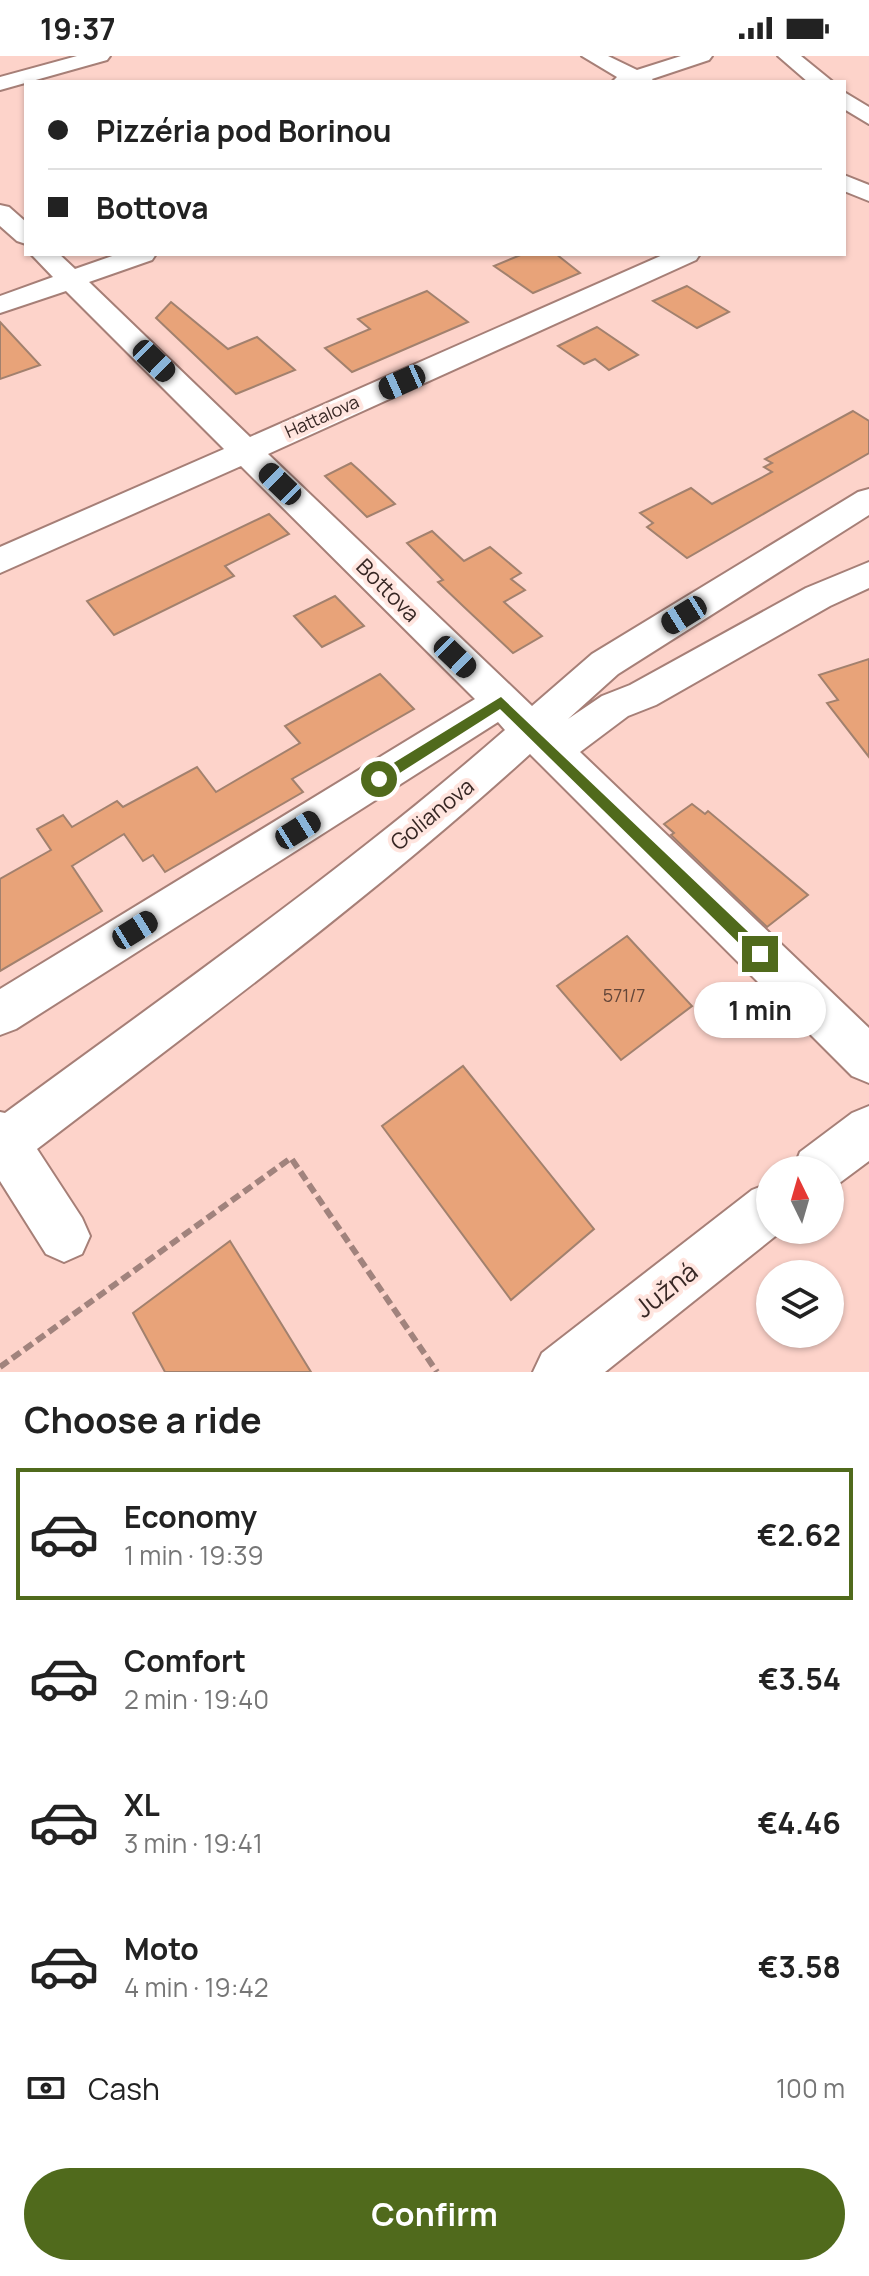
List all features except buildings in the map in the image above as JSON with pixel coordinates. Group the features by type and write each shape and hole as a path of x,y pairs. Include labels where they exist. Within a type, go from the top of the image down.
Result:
{"street":[{"path":"0,84 100,56"},
{"path":"592,56 632,80"},
{"path":"637,80 702,56"},
{"path":"788,56 819,80"},
{"path":"846,100 869,117"},
{"path":"846,183 869,172"},
{"path":"846,183 869,194"},
{"path":"0,212 24,234"},
{"name":"Bottova","path":"46,256 869,1060"},
{"path":"0,305 138,256"},
{"name":"Hattalova","path":"0,561 683,256"},
{"name":"Golianova","path":"2,1142 243,964 450,802 528,728 605,664 869,500"},
{"name":"Golianova","path":"0,1014 528,728 615,706 643,695 818,597 869,574"},
{"path":"836,1156 869,1130"},
{"path":"2,1142 64,1236"},
{"name":"Južná","path":"561,1372 756,1219"}],"path":[{"path":"0,1367 291,1158 437,1372"}],"route":[{"path":"379,779 501,702 760,954"}]}
